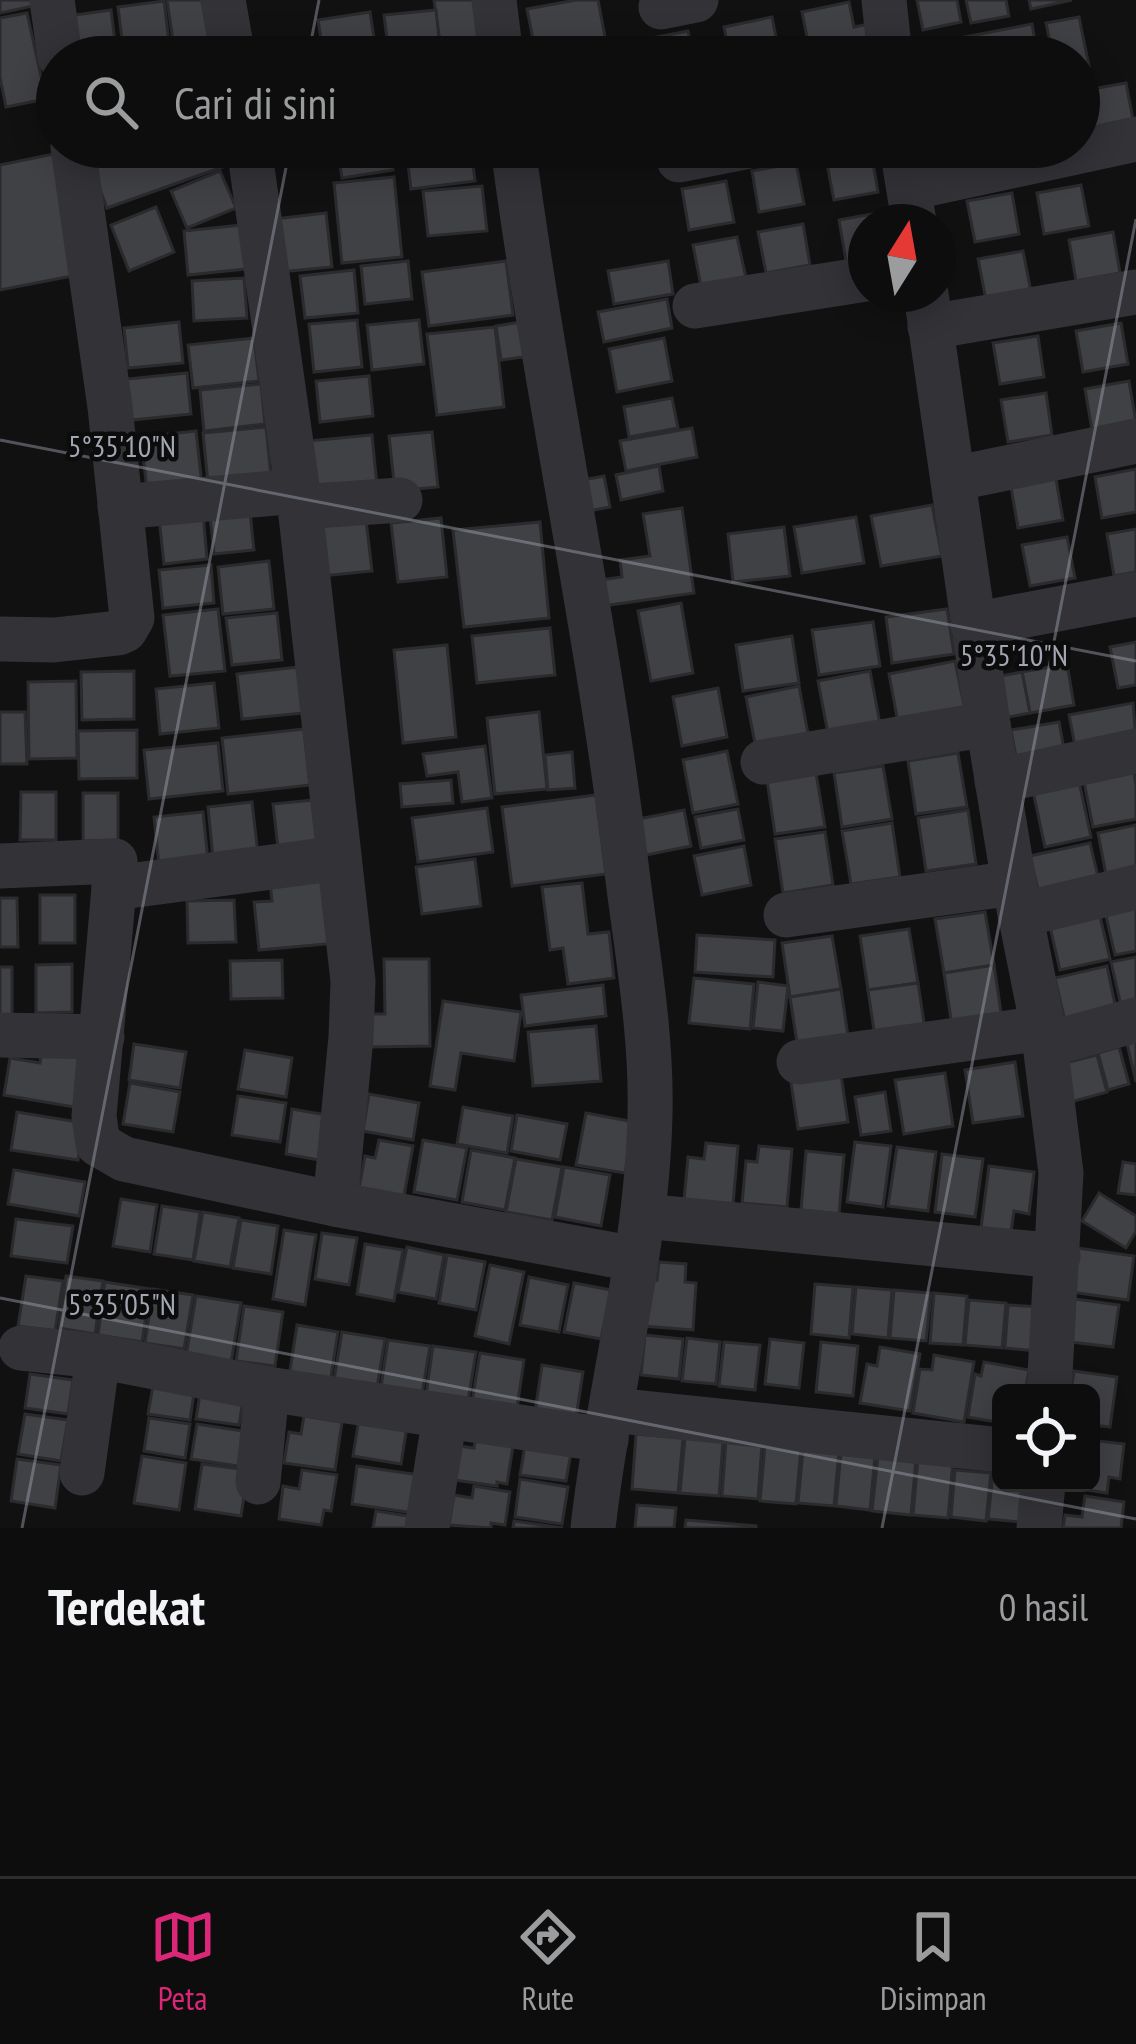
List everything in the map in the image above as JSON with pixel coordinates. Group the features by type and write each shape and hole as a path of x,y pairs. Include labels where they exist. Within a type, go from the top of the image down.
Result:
{"street":[{"path":"52,0 57,36"},
{"path":"223,0 229,36"},
{"path":"494,0 498,36"},
{"path":"884,0 888,36"},
{"path":"1100,147 1136,140"},
{"path":"0,639 54,640 125,630 132,618 110,407 76,168"},
{"path":"251,168 298,499 353,981 335,1204"},
{"path":"516,168 618,792 649,1043 650,1116 639,1238 593,1528"},
{"path":"908,186 997,168"},
{"path":"695,306 848,282"},
{"path":"956,308 1136,292"},
{"path":"928,312 997,781 1044,1037 1061,1173 1050,1384"},
{"path":"953,479 1136,441"},
{"path":"120,507 400,500"},
{"path":"973,625 1136,594"},
{"path":"764,762 988,724"},
{"path":"997,781 1136,751"},
{"path":"114,888 339,858"},
{"path":"0,866 115,861 94,1116 98,1144 124,1160 335,1204 639,1238 1058,1256"},
{"path":"787,914 1136,887"},
{"path":"799,1062 1044,1037 1136,1020"},
{"path":"0,1035 102,1037"},
{"path":"21,1348 445,1416 992,1449"},
{"path":"82,1473 98,1357"},
{"path":"258,1482 267,1389"},
{"path":"428,1528 445,1416"},
{"path":"1039,1528 1041,1492"}],"building":[{"path":"0,0 46,0 47,3 0,13"},
{"path":"167,0 207,0 212,36 172,36"},
{"path":"434,0 478,0 483,36 439,36"},
{"path":"598,0 605,36 532,36 527,9"},
{"path":"917,0 957,0 961,22 923,30"},
{"path":"966,0 1006,0 1009,16 971,23"},
{"path":"1029,0 1072,0 1031,9"},
{"path":"164,1 168,36 122,36 118,7"},
{"path":"849,2 854,27 873,23 876,36 807,36 802,12"},
{"path":"111,10 114,36 70,36 68,16"},
{"path":"436,10 439,36 386,36 384,15"},
{"path":"370,12 374,36 321,36 318,20"},
{"path":"27,13 36,54 36,101 6,107 0,77 0,18"},
{"path":"772,17 776,36 726,36 724,27"},
{"path":"1079,17 1083,36 1049,36 1046,23"},
{"path":"1032,24 1034,36 970,36"},
{"path":"1126,83 1134,125 1100,131 1100,88"},
{"path":"36,158 36,168 66,168 87,273 0,290 0,165"},
{"path":"92,168 220,168 107,208"},
{"path":"340,168 393,168 393,170 342,178"},
{"path":"408,168 473,168 475,181 411,189"},
{"path":"797,168 804,204 759,212 752,171"},
{"path":"828,168 874,168 878,192 834,200"},
{"path":"220,171 236,208 187,228 171,191"},
{"path":"394,177 402,257 342,263 334,183"},
{"path":"726,181 734,222 689,230 682,189"},
{"path":"1081,185 1089,226 1044,234 1037,193"},
{"path":"482,186 487,231 428,236 423,191"},
{"path":"1012,193 1019,234 975,242 967,201"},
{"path":"156,207 174,252 129,271 111,225"},
{"path":"326,213 332,267 279,272 274,219"},
{"path":"848,218 846,261 839,220"},
{"path":"803,224 810,265 766,273 758,232"},
{"path":"241,225 246,269 188,275 184,231"},
{"path":"1113,232 1120,273 1076,281 1069,240"},
{"path":"737,237 746,278 701,286 693,245"},
{"path":"1023,251 1031,292 986,300 978,259"},
{"path":"408,261 412,299 365,304 361,266"},
{"path":"506,261 513,315 429,326 422,272"},
{"path":"668,261 673,294 614,304 608,271"},
{"path":"354,270 358,313 305,318 300,276"},
{"path":"244,278 247,318 194,321 192,281"},
{"path":"667,299 672,328 604,342 598,312"},
{"path":"357,320 362,367 314,372 309,324"},
{"path":"419,320 424,364 372,370 367,325"},
{"path":"534,320 539,355 501,360 496,326"},
{"path":"179,322 183,363 128,368 124,328"},
{"path":"1121,323 1128,364 1083,372 1076,331"},
{"path":"495,327 504,407 437,415 427,334"},
{"path":"1038,336 1044,377 1000,384 993,343"},
{"path":"254,338 259,381 193,388 188,345"},
{"path":"664,338 672,381 617,392 609,349"},
{"path":"187,373 191,414 132,420 127,379"},
{"path":"369,376 373,416 320,422 316,381"},
{"path":"1129,381 1136,422 1092,430 1085,389"},
{"path":"261,384 265,424 204,431 200,390"},
{"path":"1046,393 1052,435 1008,442 1001,400"},
{"path":"672,398 678,428 629,437 624,407"},
{"path":"266,427 271,476 208,483 203,433"},
{"path":"692,428 697,457 626,471 620,441"},
{"path":"196,431 202,485 147,490 141,437"},
{"path":"432,432 438,487 395,491 389,436"},
{"path":"372,435 377,486 314,492 308,441"},
{"path":"659,466 663,491 621,500 616,475"},
{"path":"1136,469 1136,512 1102,518 1095,477"},
{"path":"604,476 610,507 589,511 583,480"},
{"path":"1056,479 1063,520 1018,528 1011,487"},
{"path":"932,505 942,556 881,566 871,516"},
{"path":"682,508 694,593 603,606 599,580 622,577 620,560 650,556 643,514"},
{"path":"250,512 254,550 214,554 210,516"},
{"path":"203,514 207,559 164,564 159,518"},
{"path":"856,517 864,563 802,573 794,527"},
{"path":"441,518 447,577 398,582 391,523"},
{"path":"366,520 372,571 321,576 316,525"},
{"path":"540,522 549,618 464,627 453,530"},
{"path":"784,527 790,576 733,582 728,534"},
{"path":"1136,529 1136,572 1114,576 1107,534"},
{"path":"1067,537 1075,578 1030,586 1022,545"},
{"path":"269,561 274,609 223,614 218,567"},
{"path":"211,565 214,603 163,608 159,570"},
{"path":"681,603 693,673 651,681 638,611"},
{"path":"218,609 225,671 170,676 163,615"},
{"path":"947,609 954,654 892,663 886,617"},
{"path":"277,613 282,660 232,665 226,618"},
{"path":"873,622 880,666 819,675 812,630"},
{"path":"550,628 555,675 477,683 472,636"},
{"path":"792,636 799,683 743,691 736,645"},
{"path":"1136,642 1136,685 1118,688 1110,647"},
{"path":"447,645 456,737 403,743 394,650"},
{"path":"955,661 966,715 899,728 889,674"},
{"path":"1067,664 1074,705 1030,713 1022,672"},
{"path":"299,667 304,713 242,719 237,674"},
{"path":"134,671 134,719 82,720 81,672"},
{"path":"870,671 881,729 829,739 818,681"},
{"path":"1022,672 1030,713 998,719 990,678"},
{"path":"76,681 77,758 29,759 28,682"},
{"path":"214,683 219,728 160,734 156,689"},
{"path":"799,686 810,744 757,754 746,697"},
{"path":"718,688 727,737 682,746 673,697"},
{"path":"1133,703 1136,740 1076,751 1069,715"},
{"path":"0,712 25,712 27,764 0,764"},
{"path":"539,712 547,789 495,794 487,718"},
{"path":"1059,722 1065,754 1017,762 1011,730"},
{"path":"304,729 310,785 228,794 222,738"},
{"path":"137,730 137,778 79,779 78,731"},
{"path":"218,743 223,791 149,799 144,750"},
{"path":"485,746 492,798 462,802 458,772 427,776 423,754"},
{"path":"727,751 738,804 693,813 683,760"},
{"path":"572,752 575,788 548,790 545,755"},
{"path":"958,753 967,807 916,814 908,761"},
{"path":"883,766 892,819 842,827 834,773"},
{"path":"1133,767 1136,819 1093,827 1083,777"},
{"path":"816,773 825,827 775,834 767,780"},
{"path":"1078,777 1091,837 1045,847 1032,787"},
{"path":"451,780 453,803 402,807 400,784"},
{"path":"21,792 56,792 56,840 20,840"},
{"path":"83,793 118,793 118,840 83,841"},
{"path":"596,795 606,874 512,886 502,807"},
{"path":"314,800 319,844 278,848 273,804"},
{"path":"252,802 258,854 213,858 208,807"},
{"path":"487,808 493,852 418,862 412,818"},
{"path":"738,809 744,840 701,848 695,817"},
{"path":"684,810 691,846 646,855 639,819"},
{"path":"968,810 976,864 926,871 918,818"},
{"path":"203,812 208,861 159,866 154,817"},
{"path":"892,823 900,877 851,884 842,831"},
{"path":"1136,825 1136,879 1108,885 1098,833"},
{"path":"825,832 833,885 783,893 775,839"},
{"path":"1090,843 1100,885 1040,898 1030,856"},
{"path":"744,846 751,885 702,895 694,856"},
{"path":"475,859 481,906 422,914 416,867"},
{"path":"331,878 337,943 259,950 254,902 272,901 270,883"},
{"path":"582,883 588,934 609,932 614,978 568,984 563,948 550,950 542,887"},
{"path":"40,895 75,895 75,943 40,943"},
{"path":"0,898 17,898 18,947 0,947"},
{"path":"234,900 236,942 188,943 187,901"},
{"path":"1136,905 1136,951 1115,955 1105,912"},
{"path":"985,912 994,965 944,973 935,919"},
{"path":"1100,916 1110,959 1060,970 1050,927"},
{"path":"909,929 918,983 868,990 860,936"},
{"path":"697,935 775,940 773,977 695,972"},
{"path":"832,936 841,989 790,997 782,943"},
{"path":"1136,957 1136,1011 1123,1014 1111,962"},
{"path":"384,959 429,959 430,1046 370,1047 370,1014 385,1014"},
{"path":"282,960 283,998 231,999 230,961"},
{"path":"72,964 72,1012 36,1013 36,965"},
{"path":"994,965 1002,1019 952,1026 944,973"},
{"path":"1107,966 1118,1019 1067,1030 1055,978"},
{"path":"0,967 12,967 12,1016 0,1015"},
{"path":"694,978 754,984 750,1029 689,1023"},
{"path":"758,982 788,986 783,1031 753,1028"},
{"path":"918,983 926,1036 876,1044 868,990"},
{"path":"603,985 606,1016 525,1026 521,995"},
{"path":"841,989 849,1043 798,1050 790,997"},
{"path":"443,1001 521,1012 514,1061 461,1053 455,1090 430,1086"},
{"path":"596,1026 601,1081 533,1086 528,1032"},
{"path":"1136,1042 1136,1082 1127,1044"},
{"path":"134,1044 186,1052 180,1088 129,1080"},
{"path":"1119,1047 1129,1084 1108,1090 1098,1053"},
{"path":"42,1049 89,1057 80,1108 4,1095 10,1058 40,1063"},
{"path":"245,1050 292,1058 286,1097 238,1089"},
{"path":"1097,1055 1107,1092 1071,1102 1061,1064"},
{"path":"1015,1062 1023,1116 973,1123 965,1070"},
{"path":"840,1068 848,1122 798,1129 790,1076"},
{"path":"945,1073 953,1126 904,1134 895,1080"},
{"path":"130,1083 180,1092 173,1132 123,1124"},
{"path":"885,1092 891,1131 861,1135 855,1097"},
{"path":"369,1094 419,1103 413,1140 363,1131"},
{"path":"238,1096 286,1103 280,1142 232,1135"},
{"path":"463,1107 513,1116 507,1153 457,1144"},
{"path":"292,1109 326,1115 319,1160 286,1154"},
{"path":"17,1112 84,1123 78,1160 11,1150"},
{"path":"586,1113 634,1122 625,1173 576,1165"},
{"path":"517,1115 567,1124 560,1160 511,1151"},
{"path":"379,1140 413,1146 404,1196 359,1188 365,1156 375,1158"},
{"path":"423,1140 467,1148 457,1200 414,1192"},
{"path":"855,1142 891,1146 883,1207 847,1202"},
{"path":"706,1143 738,1146 733,1205 684,1200 688,1157 704,1159"},
{"path":"759,1146 792,1149 787,1207 742,1203 746,1161 757,1162"},
{"path":"897,1147 936,1152 928,1211 888,1206"},
{"path":"471,1150 515,1158 505,1210 462,1202"},
{"path":"806,1151 844,1155 839,1214 801,1210"},
{"path":"942,1154 983,1159 975,1217 935,1212"},
{"path":"516,1159 562,1167 552,1220 506,1212"},
{"path":"1123,1162 1136,1164 1136,1195 1118,1193"},
{"path":"989,1166 1034,1172 1029,1214 1014,1211 1011,1232 981,1228"},
{"path":"564,1167 610,1175 601,1226 555,1217"},
{"path":"14,1170 85,1182 79,1216 8,1204"},
{"path":"1099,1193 1136,1216 1136,1231 1126,1248 1082,1221"},
{"path":"121,1199 157,1205 150,1252 113,1246"},
{"path":"162,1206 200,1212 193,1260 154,1254"},
{"path":"203,1212 239,1218 230,1267 194,1261"},
{"path":"16,1219 73,1226 67,1263 11,1256"},
{"path":"241,1220 278,1226 271,1274 233,1268"},
{"path":"284,1230 316,1235 305,1305 273,1299"},
{"path":"322,1233 357,1238 349,1285 315,1279"},
{"path":"365,1244 403,1250 394,1301 357,1294"},
{"path":"407,1247 444,1255 436,1299 398,1292"},
{"path":"1070,1247 1134,1256 1128,1300 1064,1291"},
{"path":"447,1255 485,1262 476,1310 439,1303"},
{"path":"659,1262 686,1264 685,1282 696,1283 693,1330 643,1326 647,1279 657,1280"},
{"path":"490,1265 524,1272 509,1344 475,1336"},
{"path":"26,1276 63,1281 55,1331 18,1326"},
{"path":"66,1276 103,1281 95,1334 59,1328"},
{"path":"529,1277 568,1285 559,1332 520,1325"},
{"path":"105,1282 150,1289 142,1342 98,1335"},
{"path":"574,1283 611,1290 601,1339 564,1332"},
{"path":"815,1284 853,1287 849,1338 811,1334"},
{"path":"856,1287 892,1290 888,1338 852,1334"},
{"path":"153,1289 193,1295 184,1349 145,1343"},
{"path":"894,1290 931,1293 926,1341 890,1338"},
{"path":"934,1293 967,1296 963,1345 930,1343"},
{"path":"196,1296 241,1303 231,1363 186,1356"},
{"path":"1068,1298 1119,1305 1113,1347 1062,1341"},
{"path":"969,1300 1006,1303 1002,1348 965,1345"},
{"path":"1008,1305 1041,1307 1037,1351 1005,1348"},
{"path":"244,1306 283,1312 275,1366 236,1361"},
{"path":"297,1325 338,1332 330,1383 289,1377"},
{"path":"342,1332 385,1339 377,1387 334,1380"},
{"path":"645,1335 683,1339 679,1379 641,1375"},
{"path":"687,1338 720,1342 716,1384 682,1381"},
{"path":"770,1339 804,1343 799,1388 765,1384"},
{"path":"388,1340 430,1346 422,1394 381,1387"},
{"path":"724,1342 760,1345 755,1390 719,1386"},
{"path":"821,1342 858,1346 853,1396 816,1392"},
{"path":"433,1346 476,1352 468,1401 426,1395"},
{"path":"880,1347 920,1354 910,1411 860,1403 867,1364 877,1366"},
{"path":"480,1353 524,1360 517,1408 472,1401"},
{"path":"934,1355 974,1362 964,1422 913,1413 920,1369 932,1370"},
{"path":"984,1362 1029,1370 1027,1384 992,1384 992,1421 968,1417 975,1374 981,1376"},
{"path":"542,1365 583,1372 576,1418 535,1412"},
{"path":"1074,1371 1117,1377 1110,1427 1100,1426 1100,1384 1072,1384"},
{"path":"30,1374 73,1380 68,1414 25,1408"},
{"path":"154,1380 195,1387 190,1420 148,1414"},
{"path":"201,1388 244,1394 239,1425 196,1419"},
{"path":"25,1414 68,1420 61,1461 18,1454"},
{"path":"304,1416 342,1422 335,1470 284,1463 289,1432 301,1434"},
{"path":"149,1418 190,1424 185,1458 144,1451"},
{"path":"359,1419 407,1426 401,1464 353,1456"},
{"path":"197,1424 243,1431 238,1466 191,1459"},
{"path":"636,1434 683,1438 678,1493 632,1489"},
{"path":"476,1435 514,1440 507,1484 454,1480 459,1446 474,1448"},
{"path":"685,1437 723,1441 719,1496 680,1493"},
{"path":"526,1440 572,1447 566,1481 520,1475"},
{"path":"726,1441 762,1444 758,1499 722,1496"},
{"path":"1100,1441 1124,1444 1120,1479 1109,1477 1107,1493 1100,1492"},
{"path":"765,1445 801,1448 796,1504 760,1501"},
{"path":"803,1449 839,1452 834,1506 798,1503"},
{"path":"841,1452 875,1455 870,1510 836,1506"},
{"path":"142,1456 186,1463 179,1510 134,1503"},
{"path":"878,1456 916,1459 911,1515 872,1511"},
{"path":"918,1458 953,1461 948,1518 913,1515"},
{"path":"17,1459 61,1465 55,1508 11,1501"},
{"path":"202,1464 248,1470 241,1516 195,1509"},
{"path":"357,1466 420,1475 414,1513 352,1504"},
{"path":"302,1470 337,1475 331,1511 324,1510 321,1525 279,1519 283,1486 299,1489"},
{"path":"955,1470 991,1473 986,1521 951,1517"},
{"path":"520,1479 568,1487 562,1524 515,1517"},
{"path":"992,1483 992,1492 1023,1492 1021,1522 988,1519"},
{"path":"474,1486 510,1492 505,1525 449,1525 454,1495 472,1498"},
{"path":"1085,1496 1124,1502 1121,1528 1063,1528 1065,1515 1082,1517"},
{"path":"637,1505 676,1508 674,1528 635,1528"},
{"path":"376,1511 421,1518 419,1528 373,1528"},
{"path":"686,1520 756,1526 756,1528 685,1528"},
{"path":"514,1521 563,1528 513,1528"}]}
